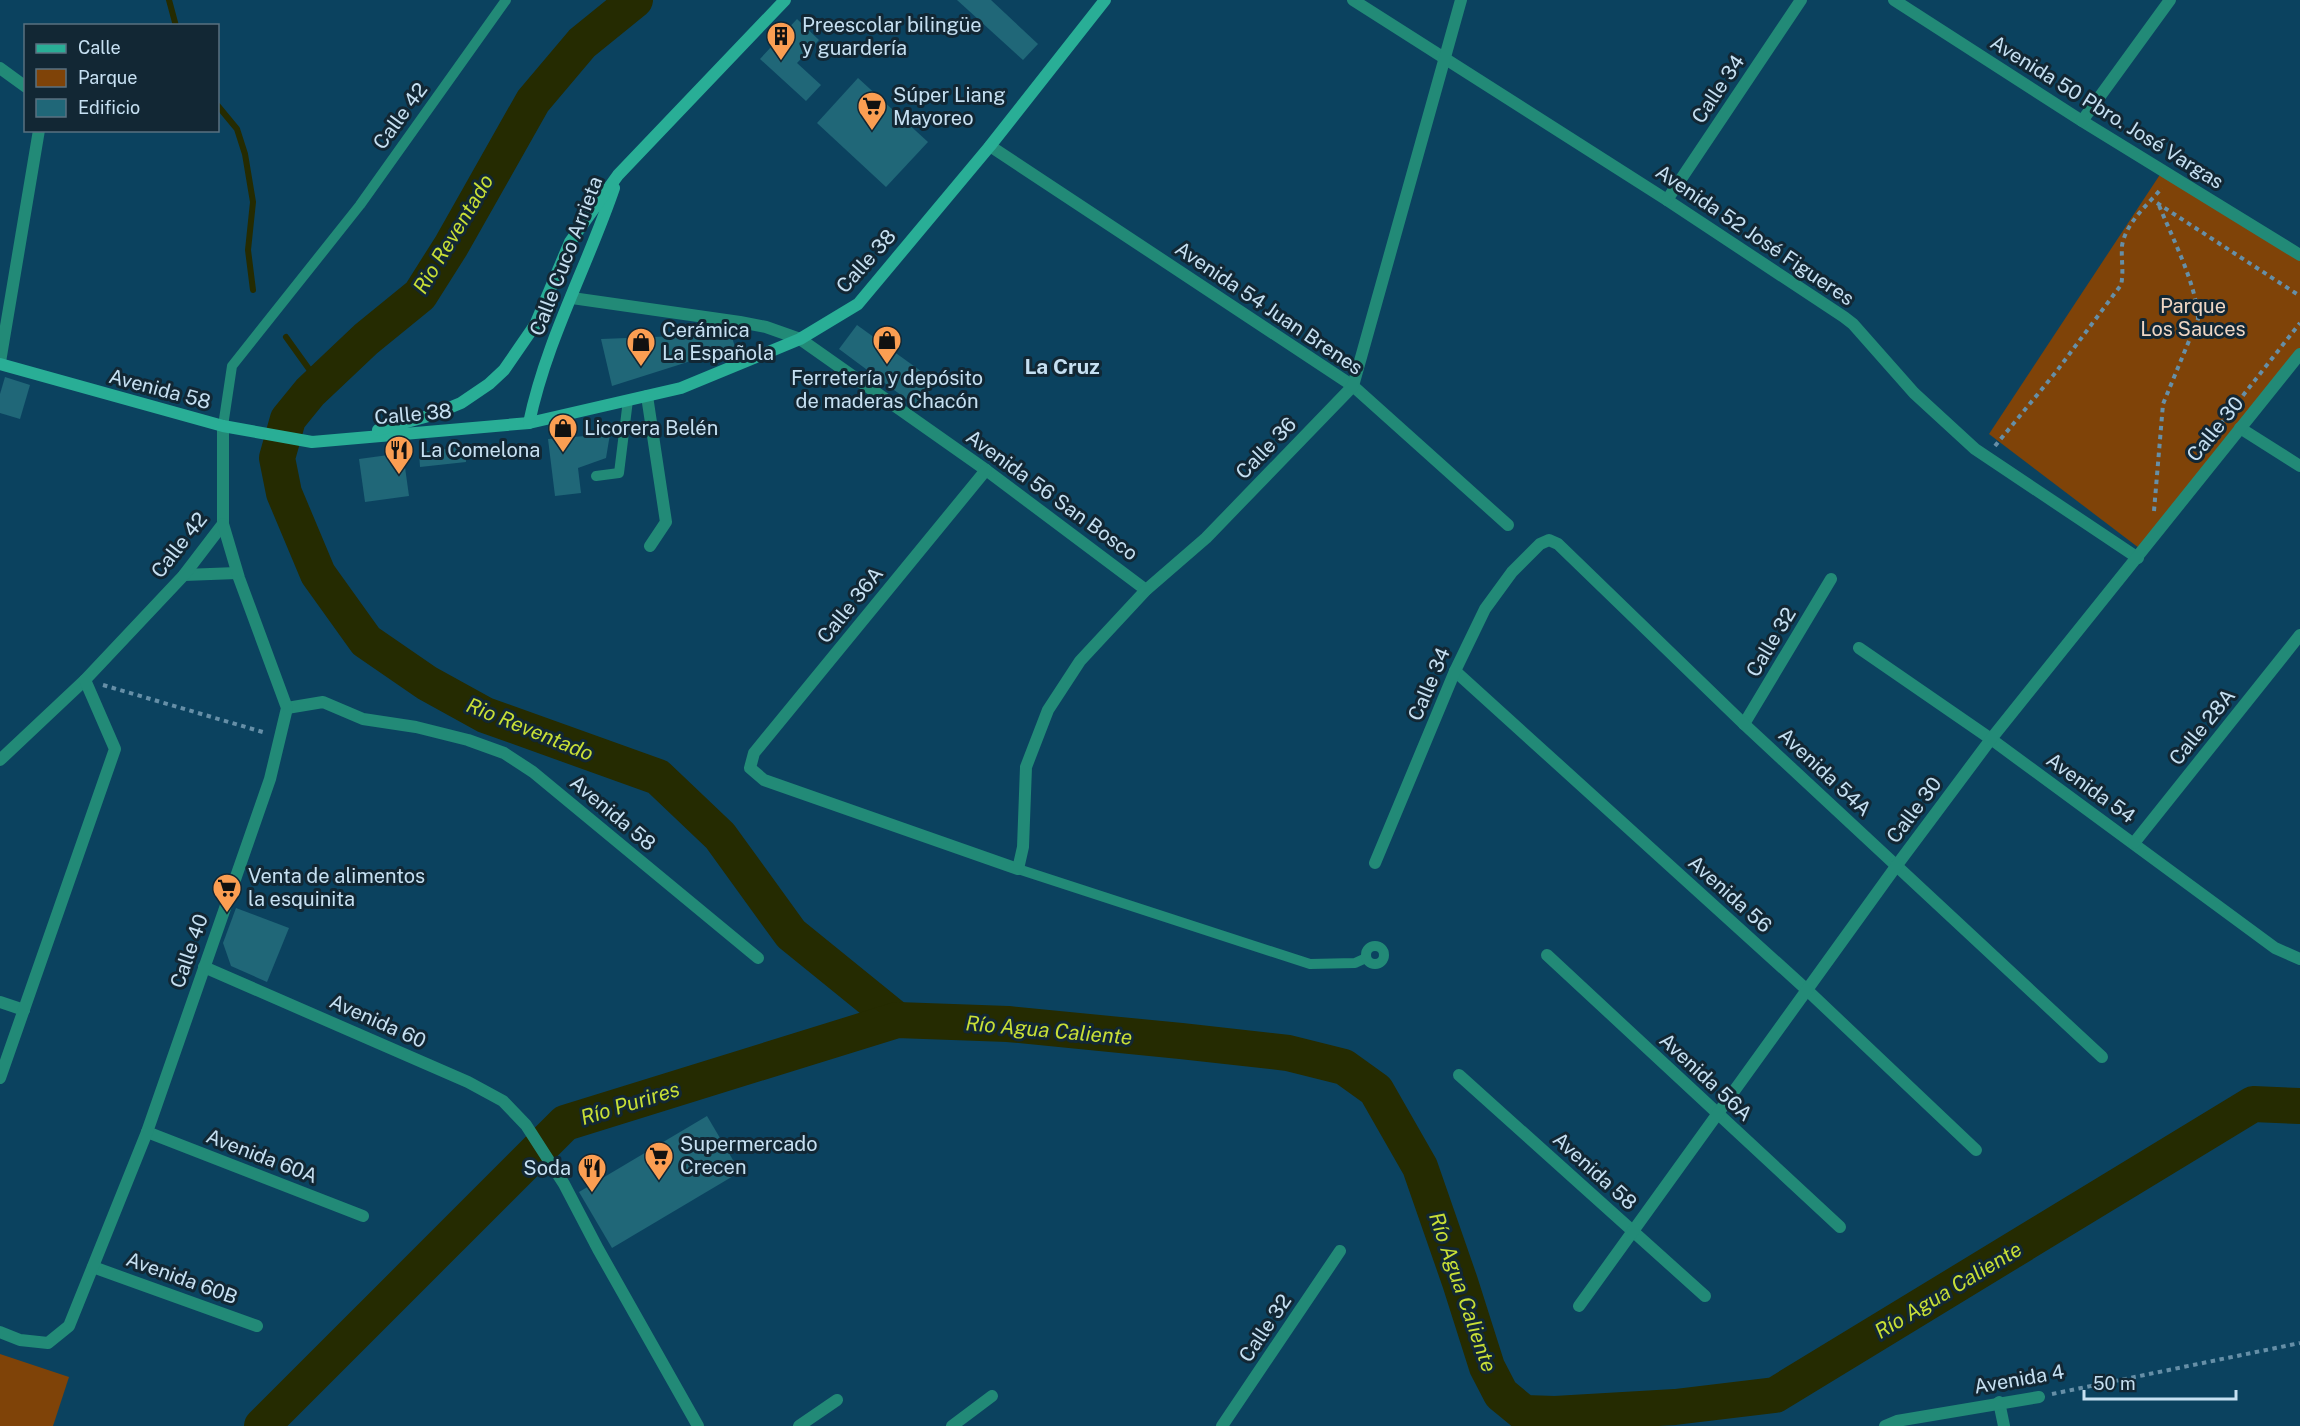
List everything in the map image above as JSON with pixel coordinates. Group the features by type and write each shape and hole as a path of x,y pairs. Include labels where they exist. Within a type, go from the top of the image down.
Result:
{"main road":[{"path":"618,175 785,0"},
{"name":"Calle 38","path":"308,441 529,423 681,388 800,339 858,304 990,146 1105,0"},
{"name":"Calle Cuco Arrieta","path":"529,423 537,386 599,230 618,175"},
{"name":"Calle Cuco Arrieta","path":"308,441 386,428 432,415 461,403 489,384 504,370 535,326 570,242 618,175"},
{"name":"Avenida 58","path":"0,363 224,426 308,441"}],"street":[{"name":"Avenida 52 José Figueres","path":"1353,0 1667,200 1853,324 1914,393 1976,449 2138,558"},
{"name":"Calle 36","path":"1018,869 1023,847 1026,767 1048,710 1080,661 1146,590 1206,538 1353,386 1461,0"},
{"name":"Calle 34","path":"1667,200 1801,0"},
{"name":"Avenida 50 Pbro. José Vargas","path":"1894,0 2082,121 2300,255"},
{"path":"2082,121 2170,0"},
{"path":"0,68 24,86"},
{"path":"0,363 39,132"},
{"name":"Avenida 54 Juan Brenes","path":"990,146 1353,386 1508,525"},
{"name":"Avenida 56 San Bosco","path":"572,297 740,322 766,327 800,339 986,470 1146,590"},
{"name":"Calle 30","path":"1579,1306 1897,865 1991,739 2300,354"},
{"path":"647,396 666,522 651,546"},
{"name":"Calle 42","path":"0,760 85,680 184,575 224,524 224,426"},
{"path":"2240,428 2300,466"},
{"name":"Calle 36A","path":"986,470 754,753 750,768 764,780 1018,869"},
{"path":"224,524 237,573 287,708"},
{"name":"Calle 34","path":"1376,864 1455,671 1485,609 1512,572 1540,544 1549,540"},
{"name":"Avenida 54A","path":"1549,540 1558,544 1744,724 2102,1057"},
{"path":"184,575 237,573"},
{"name":"Calle 32","path":"1744,724 1831,579"},
{"name":"Calle 28A","path":"2134,843 2300,635"},
{"name":"Avenida 54","path":"1859,648 1991,739 2275,948 2300,959"},
{"name":"Avenida 56","path":"1455,671 1807,990 1976,1150"},
{"path":"0,1078 115,749 85,680"},
{"name":"Avenida 58","path":"287,708 323,702 363,718 416,727 468,740 504,753 532,772 758,958"},
{"name":"Calle 40","path":"0,1332 20,1340 48,1343 69,1326 147,1132 270,779 287,708"},
{"name":"Avenida 56A","path":"1547,955 1840,1227"},
{"name":"Avenida 60","path":"204,967 468,1082 503,1101 526,1125 564,1184 698,1426"},
{"path":"0,1002 24,1010"},
{"name":"Avenida 58","path":"1459,1075 1705,1296"},
{"name":"Avenida 60A","path":"147,1132 363,1216"},
{"name":"Calle 32","path":"1222,1426 1340,1251"},
{"name":"Avenida 60B","path":"93,1267 257,1326"},
{"path":"952,1426 992,1396"},
{"name":"Avenida 4","path":"1885,1426 1897,1421 2039,1397"},
{"path":"799,1426 837,1400"},
{"path":"1999,1402 2004,1426"}],"lane":[{"name":"Calle 42","path":"224,426 232,366 360,205 506,0"},
{"path":"596,476 620,473 627,400"},
{"path":"1018,869 1310,964 1355,963 1366,958"}],"path":[{"path":"1987,456 2056,372 2121,285 2124,274 2122,261 2124,235 2172,176"},
{"path":"2153,199 2300,296"},
{"path":"2158,203 2198,307 2198,319 2163,404 2154,511 2161,502"},
{"path":"2211,437 2300,323"},
{"path":"85,680 280,737"},
{"name":"Avenida 4","path":"2039,1397 2300,1342"}],"green space":[{"name":"Parque Los Sauces","path":"2163,170 2300,255 2300,353 2139,548 1989,434"},
{"path":"0,1354 69,1377 53,1426 0,1426"}],"building":[{"path":"957,0 991,0 1038,44 1023,60"},
{"name":"Preescolar bilingüe y guardería","path":"797,19 819,40 797,63 821,85 806,101 760,59"},
{"name":"Súper Liang Mayoreo","path":"858,78 928,142 886,187 817,123"},
{"name":"Ferretería y depósito de maderas Chacón","path":"857,325 936,382 917,407 839,349"},
{"name":"Cerámica La Española","path":"731,334 735,347 612,386 601,339"},
{"path":"5,377 30,385 20,419 0,413 0,394"},
{"name":"Licorera Belén","path":"610,434 606,458 578,468 581,493 555,496 548,439"},
{"path":"465,447 466,462 420,467 419,452"},
{"path":"403,453 409,496 365,502 359,459"},
{"path":"236,908 289,928 267,982 231,966 223,943"},
{"name":"Supermercado Crecen","path":"707,1116 740,1172 612,1248 579,1192"}],"waterway":[{"path":"169,0 175,24"},
{"name":"Rio Reventado","path":"635,0 582,43 533,101 451,246 420,295 366,339 310,392 288,419 277,458 284,493 318,574 366,641 427,683 485,715 658,777 720,836 791,934 897,1020"},
{"path":"219,107 237,129 245,154 253,202 248,250 253,290"},
{"path":"286,337 319,383"},
{"name":"Río Agua Caliente","path":"262,1426 565,1123 897,1020 1008,1024 1181,1041 1288,1053 1344,1067 1376,1090 1420,1167 1487,1367 1501,1394 1524,1413 1555,1414 1675,1407 1775,1395 2253,1104 2300,1106"}],"place":[{"name":"Preescolar bilingüe y guardería","path":"781,62"},
{"name":"Súper Liang Mayoreo","path":"872,132"},
{"name":"Ferretería y depósito de maderas Chacón","path":"887,366"},
{"name":"Cerámica La Española","path":"641,368"},
{"name":"Licorera Belén","path":"563,454"},
{"name":"La Comelona","path":"399,476"},
{"name":"Venta de alimentos la esquinita","path":"227,914"},
{"name":"Supermercado Crecen","path":"659,1182"},
{"name":"Soda","path":"592,1194"}],"district":[{"name":"La Cruz","path":"1062,366"}],"water label":[{"name":"Río Purires","path":"630,1103"}]}
